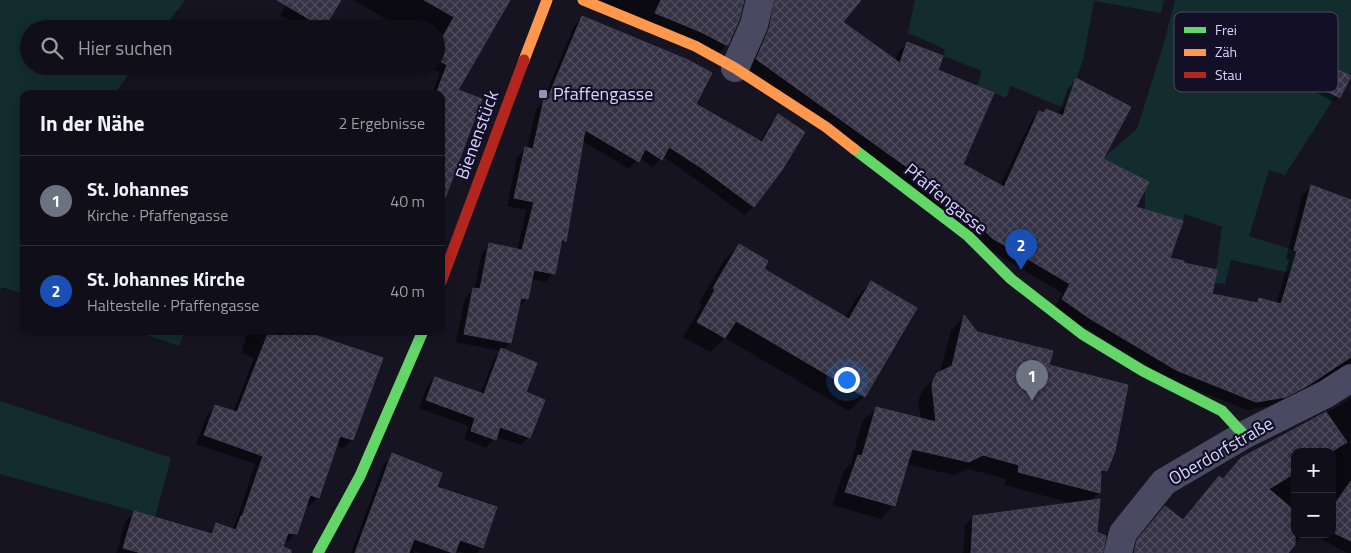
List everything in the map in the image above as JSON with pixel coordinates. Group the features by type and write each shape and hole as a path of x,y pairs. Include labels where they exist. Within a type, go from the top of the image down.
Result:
{"street":[{"name":"Bienenstück","path":"445,271 547,0"},
{"name":"Pfaffengasse","path":"583,0 694,46 735,68 834,133 968,236 1011,279 1082,334 1143,371 1222,411 1244,435"},
{"path":"735,68 754,25 760,0"},
{"path":"318,553 360,476 421,335"},
{"name":"Oberdorfstraße","path":"1118,553 1123,533 1164,482 1244,435 1326,394 1351,378"}],"green space":[{"path":"0,0 185,0 170,20 20,20 20,75 128,75 118,90 20,90 20,293 2,287 0,290"},
{"path":"915,0 1164,0 1161,13 1094,1 1083,60 1066,109 1011,86 1006,98 977,86 982,71 943,56 945,49 908,33"},
{"path":"1175,0 1351,0 1351,72 1285,175 1269,170 1249,236 1297,251 1290,273 1231,260 1225,284 1214,283 1222,227 1185,214 1183,221 1145,210 1145,189 1148,182 1126,171 1096,164 1137,129 1164,43"},
{"path":"147,335 183,335 179,346"},
{"path":"0,401 171,458 155,517 0,474"}],"building":[{"path":"277,0 341,0 329,20 311,20"},
{"path":"424,0 510,0 458,90 482,99 445,198 445,90 438,90 443,75 445,75 447,65 445,64 445,33 454,17"},
{"path":"661,0 744,0 739,20 728,45 726,45 701,32 655,13"},
{"path":"775,0 861,0 843,22 900,63 907,42 943,56 938,70 994,93 963,164 1004,187 1039,111 1044,113 1046,109 1063,116 1076,78 1131,107 1103,159 1149,182 1136,207 1183,221 1170,258 1217,270 1212,294 1258,303 1259,298 1281,304 1297,251 1294,250 1311,185 1351,200 1351,357 1307,386 1286,397 1256,402 1176,370 1089,318 1062,299 1070,284 992,238 977,223 980,218 936,192 930,187 932,185 756,59 769,29"},
{"path":"582,16 688,60 712,73 696,104 762,142 778,114 805,132 782,170 754,207 700,167 669,147 662,160 645,149 639,162 585,130 566,242 562,239 555,274 534,270 528,299 521,298 511,343 464,334 473,288 480,289 489,243 522,250 534,202 514,198 525,147 533,149 544,99 547,100"},
{"path":"1338,70 1351,76 1340,98 1328,92 1338,92"},
{"path":"739,244 768,261 764,269 849,319 871,281 917,308 865,397 736,321 725,338 697,322 715,290 713,288"},
{"path":"964,315 977,332 1053,351 1049,365 1128,385 1115,451 1107,471 1101,470 1100,493 1018,472 1019,465 983,455 969,462 912,449 895,506 845,492 858,455 862,456 876,407 936,422 933,381 937,373 952,366"},
{"path":"267,335 315,335 383,358 353,440 340,436 319,498 310,495 297,534 288,533 283,547 291,550 291,553 141,553 123,548 134,511 212,534 216,523 236,530 263,456 204,435 215,405 237,412"},
{"path":"501,348 537,363 526,392 545,400 530,438 500,427 496,440 471,431 475,418 426,400 435,377 484,394"},
{"path":"1326,412 1347,442 1336,449 1291,448 1291,475 1269,489 1291,508 1291,538 1295,538 1295,545 1288,553 1134,553 1137,540 1165,506 1183,520 1219,476 1223,479 1241,458"},
{"path":"392,453 442,473 437,487 497,507 483,548 460,540 455,553 453,553 414,539 409,553 355,553"},
{"path":"1351,481 1351,541 1336,534 1336,502"},
{"path":"1100,499 1097,532 1106,536 1103,553 971,553 973,516"}],"traffic: fast":[{"path":"854,149 968,236 1011,279 1082,334 1143,371 1222,411 1244,435"},
{"path":"318,553 360,476 421,335"}],"traffic: slow":[{"path":"524,60 547,0"},
{"path":"583,0 695,46 735,68 826,127 854,149"}],"traffic: jam":[{"path":"445,271 524,60"}],"place":[{"name":"Pfaffengasse","path":"543,94"},
{"name":"St. Johannes Kirche","path":"1021,270"},
{"name":"St. Johannes","path":"1032,401"}]}
